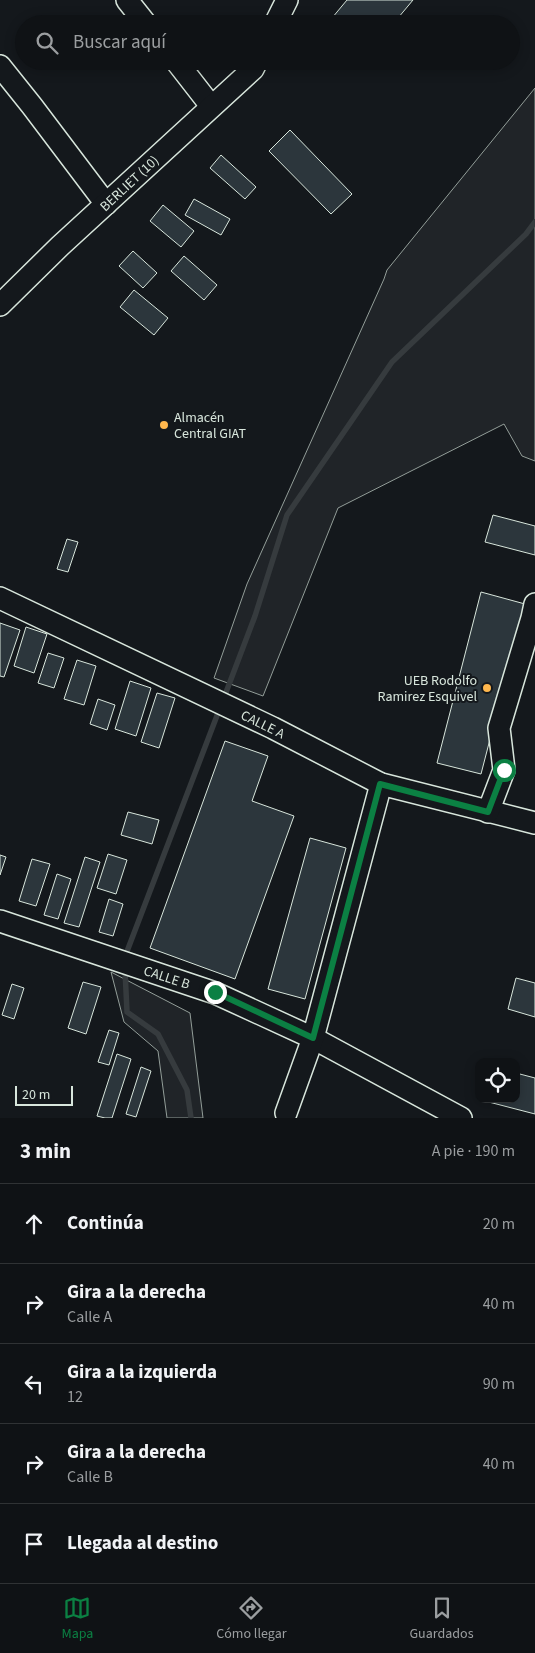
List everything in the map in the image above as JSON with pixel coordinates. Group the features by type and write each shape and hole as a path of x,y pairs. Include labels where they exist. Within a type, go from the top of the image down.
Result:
{"street":[{"path":"127,0 139,15"},
{"path":"279,15 286,0"},
{"path":"0,66 106,204"},
{"path":"183,70 211,106"},
{"name":"BERLIET (10)","path":"0,305 211,106 252,70"},
{"name":"CALLE A","path":"0,598 273,728 380,784 535,823"},
{"path":"488,812 504,770 499,728 535,604"},
{"path":"286,1113 313,1038 380,784"},
{"name":"CALLE B","path":"0,921 215,992 313,1038 461,1118"}],"shaded area":[{"path":"535,88 535,461 522,456 504,424 338,508 263,696 214,678 247,584 387,270"},
{"path":"111,972 190,1013 203,1118 167,1118 158,1051 124,1022"}],"building":[{"path":"347,0 413,0 400,15 334,15"},
{"path":"290,130 352,194 331,214 269,151"},
{"path":"221,155 256,187 245,199 210,168"},
{"path":"194,199 230,219 221,235 185,215"},
{"path":"163,205 194,231 181,247 150,221"},
{"path":"133,251 157,273 143,288 119,266"},
{"path":"184,256 217,285 204,300 171,271"},
{"path":"134,290 168,318 154,335 120,307"},
{"path":"493,515 535,526 535,555 485,542"},
{"path":"67,539 78,542 68,572 57,569"},
{"path":"481,592 525,604 481,774 437,763"},
{"path":"0,623 20,630 4,677 0,676"},
{"path":"26,627 47,634 34,673 14,666"},
{"path":"48,653 64,658 54,688 38,683"},
{"path":"77,660 96,666 84,705 64,699"},
{"path":"130,681 151,688 136,736 115,729"},
{"path":"157,693 175,698 159,748 141,742"},
{"path":"98,699 115,705 107,730 90,724"},
{"path":"225,741 268,756 252,801 294,816 235,979 150,948"},
{"path":"128,812 159,820 152,844 121,835"},
{"path":"310,838 346,848 305,999 268,989"},
{"path":"108,854 127,860 116,894 97,888"},
{"path":"0,855 6,857 0,875"},
{"path":"85,857 100,862 79,927 64,923"},
{"path":"32,859 50,864 36,906 19,901"},
{"path":"57,874 71,879 58,919 44,915"},
{"path":"109,899 123,904 113,936 99,932"},
{"path":"516,978 535,983 535,1017 508,1009"},
{"path":"83,982 101,987 86,1034 68,1028"},
{"path":"12,984 24,988 14,1019 2,1015"},
{"path":"109,1030 119,1033 109,1065 98,1062"},
{"path":"117,1054 131,1059 112,1118 97,1116"},
{"path":"141,1067 151,1071 136,1117 126,1114"},
{"path":"520,1074 535,1078 535,1114 493,1103 520,1103"}],"waterway":[{"path":"225,695 255,616 287,515 392,362 526,234 535,222"},
{"path":"126,954 218,713"},
{"path":"125,970 127,1012 158,1034 187,1090 191,1118"}],"place":[{"name":"Almacén Central GIAT","path":"164,425"},
{"name":"UEB Rodolfo Ramirez Esquivel","path":"487,688"}],"route":[{"path":"215,992 313,1038 380,784 488,812 504,770"}]}
